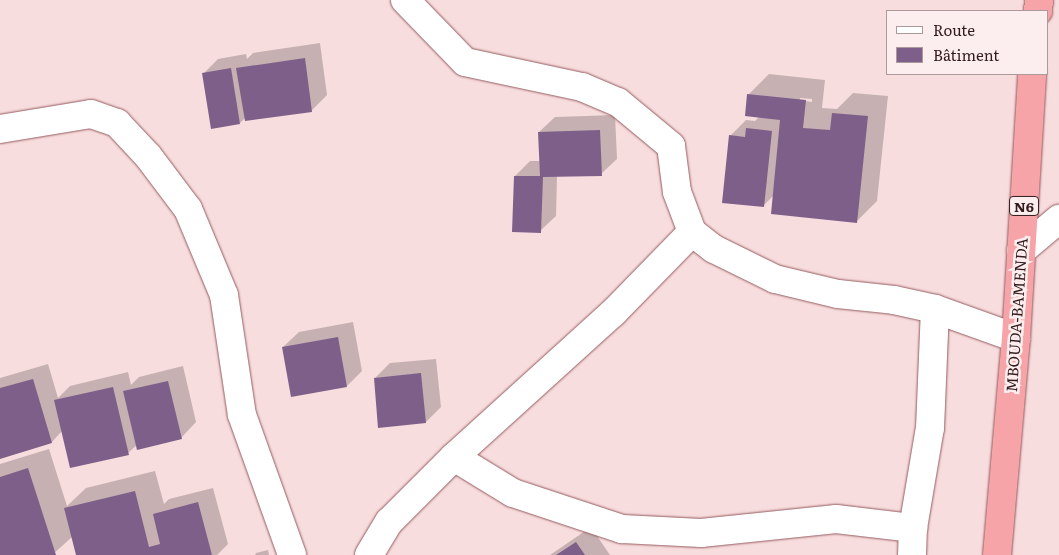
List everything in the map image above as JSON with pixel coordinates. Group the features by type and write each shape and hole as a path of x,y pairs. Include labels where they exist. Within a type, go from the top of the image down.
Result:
{"highway":[{"name":"MBOUDA-BAMENDA","path":"997,555 1016,338 1032,75"}],"street":[{"path":"405,0 465,62 582,87 618,102 672,146 676,192 692,232 714,249 775,279 838,294 935,309 1016,338"},
{"path":"0,129 91,114 117,123 148,156 188,209 224,295 242,415 292,555"},
{"path":"1021,250 1059,219"},
{"path":"369,555 389,522 454,458 613,313 692,232"},
{"path":"912,555 913,528 930,428 935,309"},
{"path":"454,458 513,493 622,529 701,534 836,519 913,528"}],"building":[{"path":"305,58 312,112 245,121 236,68"},
{"path":"231,68 240,124 211,129 202,73"},
{"path":"747,94 806,100 803,128 830,130 832,113 868,116 857,223 771,214 780,120 745,116"},
{"path":"746,128 772,131 764,207 722,203 729,135 745,137"},
{"path":"600,130 602,176 543,177 541,233 512,232 514,176 540,176 538,132"},
{"path":"338,337 347,387 291,397 282,347"},
{"path":"421,373 426,423 378,428 374,378"},
{"path":"33,379 52,443 0,459 0,388"},
{"path":"168,381 182,439 137,450 123,391"},
{"path":"113,387 129,455 70,468 54,400"},
{"path":"28,468 56,555 0,555 0,477"},
{"path":"135,491 149,547 160,544 153,514 198,502 212,555 76,555 64,508"},
{"path":"576,542 585,555 556,555"}]}
